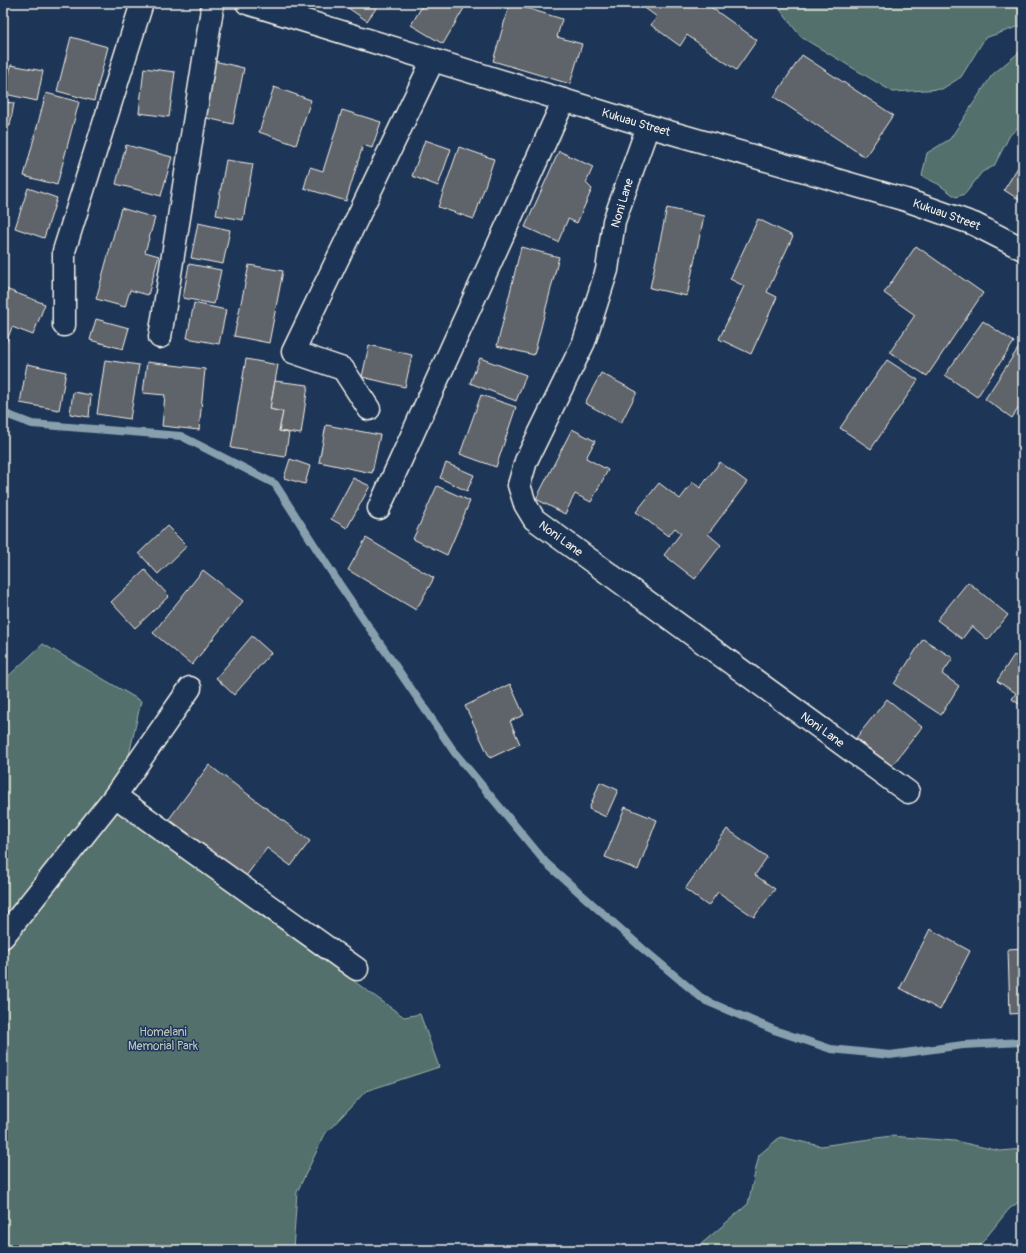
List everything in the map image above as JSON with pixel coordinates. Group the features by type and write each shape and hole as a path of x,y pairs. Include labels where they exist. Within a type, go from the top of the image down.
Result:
{"street":[{"path":"64,325 64,251 142,3"},
{"path":"160,337 213,3"},
{"name":"Kukuau Street","path":"247,3 648,126 906,200 974,224 1023,249"},
{"path":"369,409 343,369 292,352 433,60"},
{"path":"379,508 564,100"},
{"name":"Noni Lane","path":"648,126 614,221 607,270 584,342 526,461 519,485 525,504 534,518 908,792"},
{"path":"3,937 115,796 190,688"},
{"path":"115,796 357,969"}],"green space":[{"path":"775,3 1023,3 1023,25 985,38 961,77 942,89 893,92 801,37"},
{"path":"1023,49 1023,123 1010,135 994,166 982,172 965,194 956,197 938,184 922,176 927,153 950,139 992,75"},
{"name":"Homelani Memorial Park","path":"43,644 141,701 127,764 108,788 302,944 404,1017 420,1014 439,1067 366,1091 325,1134 297,1192 293,1250 3,1250 3,681"},
{"path":"891,1136 955,1141 1000,1151 1023,1149 1023,1199 1009,1209 976,1250 699,1250 700,1245 748,1204 759,1155 780,1137 821,1146"}],"building":[{"path":"341,3 380,3 367,21"},
{"path":"424,3 467,3 443,44 411,25"},
{"path":"510,3 562,19 557,37 582,44 570,84 493,61"},
{"path":"638,3 705,3 757,40 736,70 687,35 680,46 651,25 657,17"},
{"path":"71,37 108,47 94,101 57,91"},
{"path":"802,55 893,115 865,157 774,97"},
{"path":"214,61 244,68 233,124 202,117"},
{"path":"11,65 43,71 37,101 5,94"},
{"path":"144,68 175,72 169,117 139,113"},
{"path":"274,87 311,100 296,145 259,132"},
{"path":"46,93 79,102 57,185 24,176"},
{"path":"3,102 14,103 10,126 3,125"},
{"path":"342,110 381,122 372,148 363,145 346,201 304,188 310,167 323,171"},
{"path":"425,140 451,149 438,186 412,176"},
{"path":"126,145 172,157 161,196 116,184"},
{"path":"459,147 494,159 474,219 438,207"},
{"path":"559,151 593,167 586,183 592,189 577,223 568,219 558,242 525,227"},
{"path":"1023,159 1023,202 1004,190"},
{"path":"226,160 253,164 243,220 216,215"},
{"path":"28,188 57,198 44,238 15,228"},
{"path":"121,208 155,218 145,252 159,256 148,295 130,290 125,307 96,299"},
{"path":"667,208 704,216 687,296 650,288"},
{"path":"758,219 793,236 767,292 777,297 751,354 719,339 744,286 730,279"},
{"path":"198,223 230,230 223,264 191,258"},
{"path":"916,246 983,293 927,376 890,352 915,315 884,293"},
{"path":"521,247 559,257 534,355 497,346"},
{"path":"189,264 221,270 214,304 183,298"},
{"path":"249,265 283,271 269,343 234,336"},
{"path":"3,288 45,304 33,335 12,327 3,351"},
{"path":"194,303 226,310 219,344 187,338"},
{"path":"96,319 129,328 123,349 90,340"},
{"path":"983,321 1014,342 977,397 945,375"},
{"path":"1023,341 1023,401 1012,418 985,399"},
{"path":"369,345 412,355 405,387 362,377"},
{"path":"480,358 526,375 516,401 470,383"},
{"path":"246,359 278,365 270,409 283,412 279,431 289,433 285,457 231,448"},
{"path":"105,360 139,365 130,419 97,414"},
{"path":"887,360 918,380 871,449 840,428"},
{"path":"147,362 205,369 199,430 162,426 165,395 143,393"},
{"path":"27,364 66,372 59,410 20,403"},
{"path":"601,373 637,392 621,423 585,403"},
{"path":"275,381 308,385 301,434 279,431 283,412 270,409"},
{"path":"73,392 91,395 89,417 70,414"},
{"path":"481,395 516,407 496,467 460,454"},
{"path":"326,425 380,435 372,473 319,462"},
{"path":"572,429 595,441 586,458 608,470 591,502 575,494 565,514 536,499"},
{"path":"290,459 310,466 305,484 284,478"},
{"path":"720,462 747,482 708,534 721,545 695,579 664,555 681,533 675,528 668,536 636,512 659,483 680,499 693,482 700,488"},
{"path":"446,463 474,475 467,491 440,478"},
{"path":"353,478 370,486 347,528 331,519"},
{"path":"437,486 470,501 447,555 413,539"},
{"path":"167,526 187,546 158,574 139,553"},
{"path":"366,538 434,578 416,610 348,570"},
{"path":"145,570 169,596 135,628 111,602"},
{"path":"203,570 243,601 192,665 153,633"},
{"path":"968,582 1008,615 988,640 972,626 962,639 937,620"},
{"path":"252,636 271,653 234,695 216,678"},
{"path":"923,639 953,658 942,674 959,686 941,715 894,684"},
{"path":"1014,655 1023,661 1023,707 1012,699 1016,693 997,681"},
{"path":"510,684 524,715 510,721 520,744 490,758 465,706"},
{"path":"887,699 922,727 891,767 856,738"},
{"path":"209,765 310,841 291,866 267,848 246,876 169,819"},
{"path":"600,782 618,790 606,817 589,809"},
{"path":"625,807 657,820 638,870 605,857"},
{"path":"727,829 767,857 755,875 775,889 754,917 718,892 708,906 685,889"},
{"path":"930,929 970,951 940,1010 900,988"},
{"path":"1023,948 1023,1013 1010,1014 1008,949"}],"waterway":[{"path":"3,413 32,424 181,436 275,484 338,582 455,753 546,863 643,949 704,1000 774,1030 831,1049 890,1055 963,1045 1023,1042"}]}
